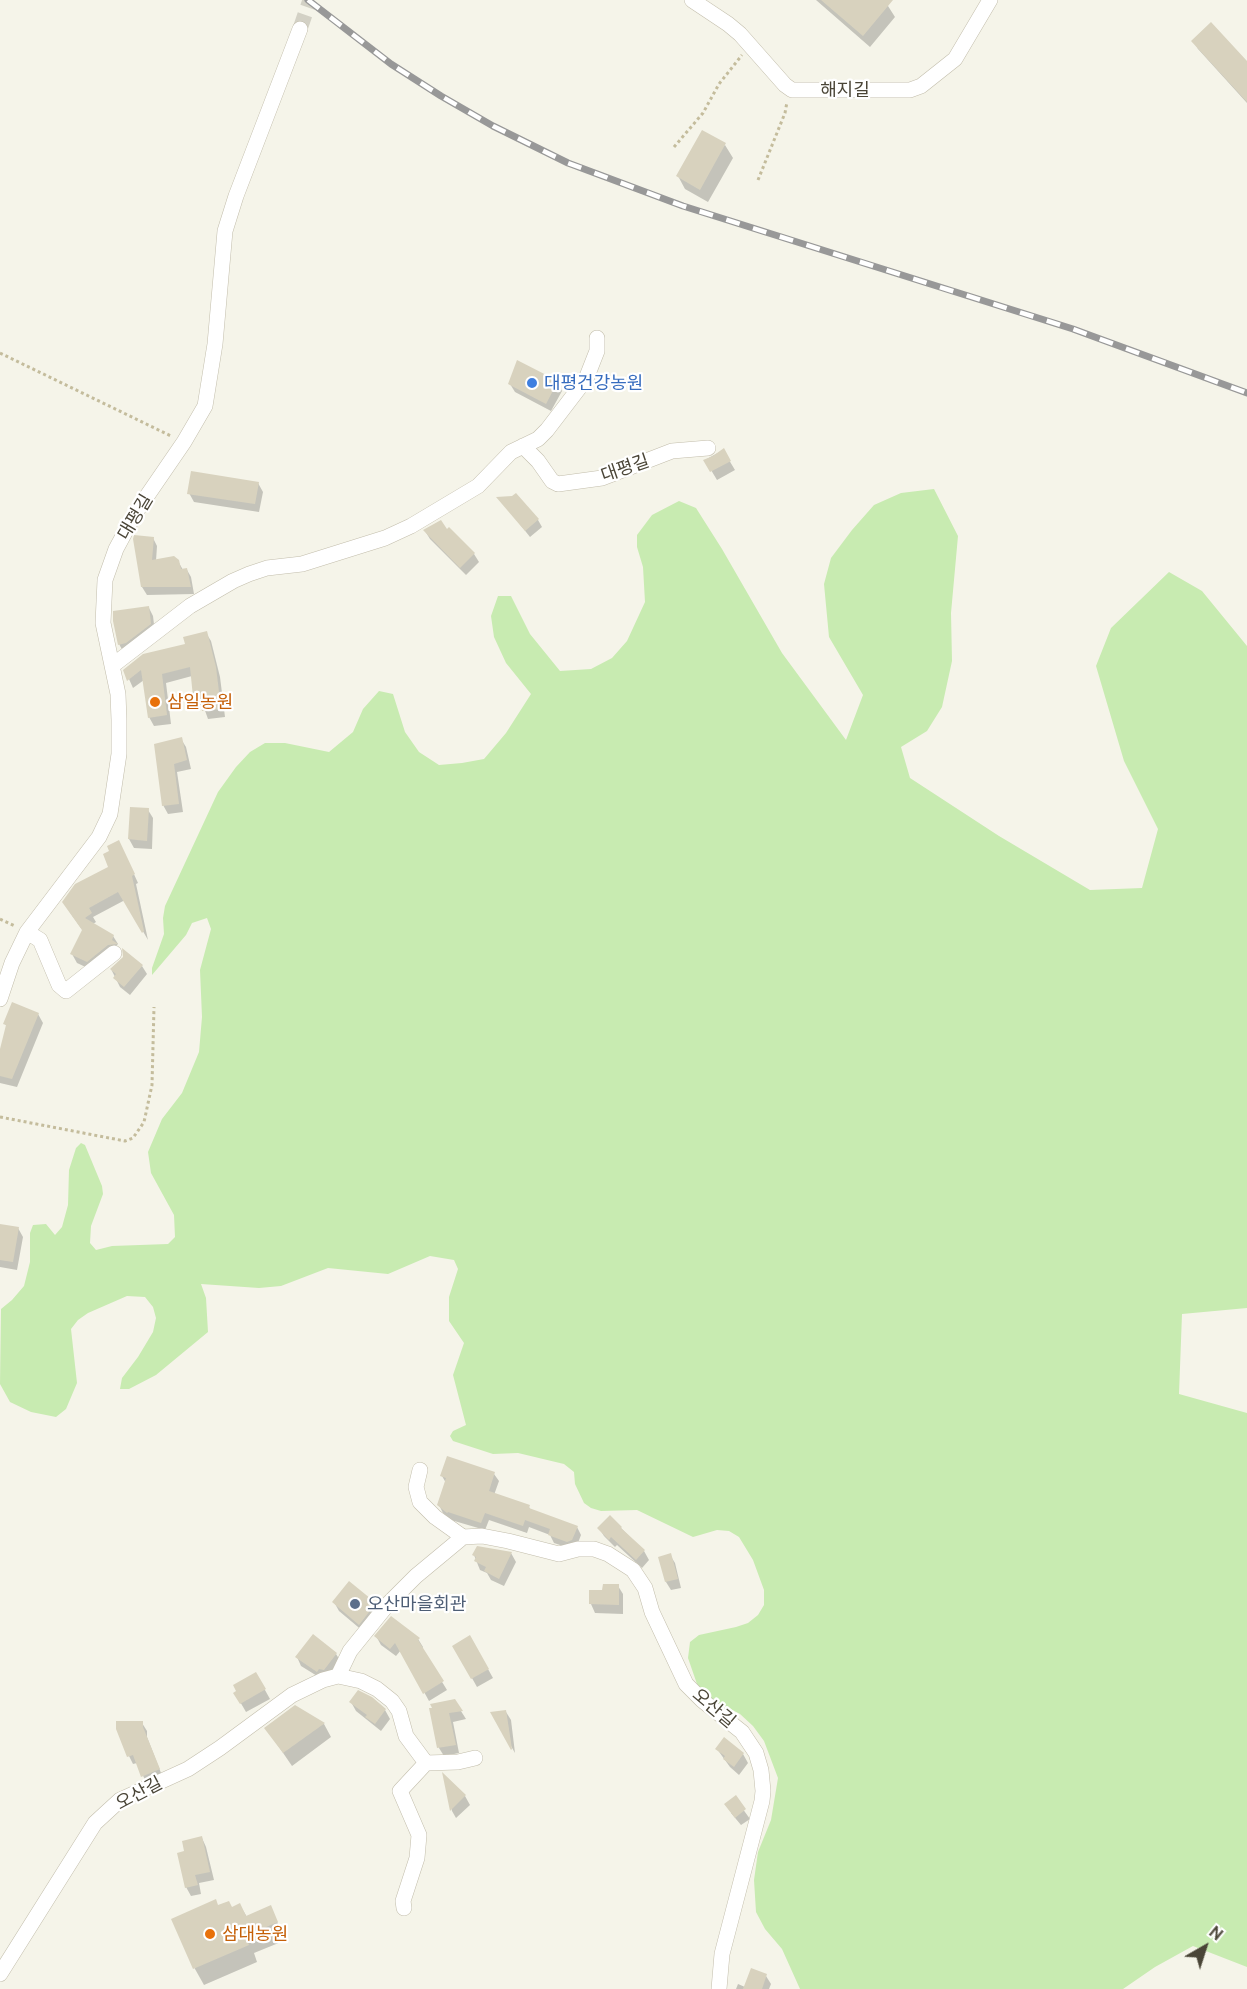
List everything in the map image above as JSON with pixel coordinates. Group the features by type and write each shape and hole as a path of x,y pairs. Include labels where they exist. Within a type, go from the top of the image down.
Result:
{"lane":[{"path":"692,0 728,24 751,45 788,88"},
{"name":"해지길","path":"788,88 792,90 910,90 921,86 955,59 990,0"},
{"name":"대평길","path":"0,999 12,963 27,932 99,837 108,821 119,754 118,694 105,637 102,609 108,566 136,512 202,414 208,394 215,344 225,231 236,196 300,28"},
{"path":"112,666 190,606 220,588 267,568 302,564 385,538 411,526 478,486 511,452 538,439 577,393 593,363 597,351 597,338"},
{"name":"대평길","path":"522,446 538,461 552,481 558,484 602,478 672,452 708,448"},
{"path":"27,932 40,940 59,986 66,991 114,953"},
{"path":"420,1470 416,1487 420,1502 435,1517 463,1537 396,1596 358,1640 338,1676 349,1677 385,1694 399,1711 405,1736 426,1763"},
{"name":"오산길","path":"463,1537 482,1536 559,1554 578,1549 594,1549 608,1554 628,1567 642,1581 652,1612 686,1684 749,1740 761,1770 763,1791 722,1954 719,1989"},
{"name":"오산길","path":"0,1974 96,1823 120,1800 188,1768 220,1748 292,1695 323,1680 338,1676"},
{"path":"404,1908 403,1901 417,1857 419,1835 400,1791 426,1763 458,1762 475,1758"}],"path":[{"path":"674,147 703,112 719,84 751,45"},
{"path":"758,180 785,114 788,88"},
{"path":"0,353 184,442"},
{"path":"0,1117 125,1140 133,1138 144,1122 152,1085 154,1007"}],"green space":[{"path":"934,489 958,536 951,613 952,661 942,707 927,731 901,747 910,778 999,836 1090,890 1142,888 1158,829 1124,761 1096,666 1111,628 1169,572 1202,591 1247,646 1247,1308 1182,1314 1179,1394 1247,1413 1247,1967 1193,1946 1155,1967 1123,1989 800,1989 782,1949 765,1929 756,1912 754,1880 758,1852 771,1820 778,1778 764,1741 753,1726 740,1714 708,1697 697,1684 688,1658 690,1642 699,1635 748,1623 758,1615 764,1605 764,1590 753,1560 739,1537 729,1531 717,1530 693,1537 637,1510 601,1511 591,1508 584,1503 575,1484 574,1472 564,1464 518,1453 493,1454 453,1441 450,1436 453,1431 466,1425 453,1375 464,1343 449,1321 449,1297 458,1269 454,1260 430,1256 388,1274 328,1268 281,1286 259,1288 201,1284 206,1298 208,1332 156,1375 129,1389 120,1389 122,1378 153,1332 156,1318 153,1307 145,1297 127,1296 88,1313 71,1329 77,1383 66,1409 56,1417 31,1412 10,1402 0,1384 1,1309 24,1286 30,1262 30,1233 33,1225 46,1224 55,1235 62,1227 68,1205 69,1170 76,1148 81,1143 85,1145 102,1186 103,1194 91,1226 90,1243 96,1250 112,1246 168,1244 175,1237 174,1215 151,1173 148,1152 162,1119 182,1093 199,1052 202,1017 200,970 211,929 207,918 192,923 186,935 152,975 152,968 164,934 165,906 218,792 250,752 265,743 285,743 329,752 353,732 363,709 379,691 393,694 405,732 419,752 439,765 484,759 506,733 531,694 506,663 494,637 491,616 498,596 511,596 530,634 560,671 591,669 612,658 627,641 645,602 643,567 637,547 637,535 652,515 679,501 696,508 782,653 846,740 863,695 829,637 824,584 831,558 874,505 901,493"}],"building":[{"path":"821,0 893,0 863,36"},
{"path":"1211,22 1247,61 1247,102 1191,41"},
{"path":"702,130 726,143 700,190 676,176"},
{"path":"517,360 558,381 546,404 508,384"},
{"path":"724,448 731,461 710,472 703,460"},
{"path":"191,471 259,482 255,504 187,494"},
{"path":"516,493 539,519 525,531 496,497 512,496"},
{"path":"441,520 447,529 449,527 475,553 460,568 423,530"},
{"path":"134,535 154,537 152,560 174,556 179,560 181,569 187,568 191,587 141,587"},
{"path":"149,606 151,624 126,643 118,645 113,611"},
{"path":"207,631 216,667 221,709 202,711 200,697 193,697 190,667 162,674 167,715 148,718 141,670 127,681 123,670 143,654 185,644 183,637"},
{"path":"182,737 187,760 174,764 179,804 162,806 154,744"},
{"path":"130,807 149,808 147,841 128,839"},
{"path":"119,840 135,874 132,876 144,931 142,933 118,892 89,908 92,913 85,918 114,935 112,940 118,944 108,945 87,962 70,954 82,930 62,902 75,884 108,867 103,854 109,851 107,846"},
{"path":"122,948 143,965 124,987 113,978 116,974 110,969 123,957"},
{"path":"12,1002 39,1013 12,1079 0,1076 0,1049 6,1025 3,1024"},
{"path":"0,1224 19,1227 13,1262 0,1260"},
{"path":"447,1456 495,1472 489,1491 530,1505 529,1508 578,1526 572,1540 567,1542 548,1535 550,1529 525,1520 523,1526 485,1513 481,1523 447,1513 437,1505 446,1478 440,1476"},
{"path":"610,1515 645,1550 636,1560 611,1537 609,1540 597,1528"},
{"path":"477,1546 512,1552 499,1579 484,1571 486,1567 474,1561 476,1557 472,1555"},
{"path":"671,1553 678,1579 665,1582 658,1557"},
{"name":"오산마을회관","path":"349,1581 376,1603 359,1625 332,1602"},
{"path":"603,1584 619,1584 619,1605 589,1604 589,1590 602,1590"},
{"path":"391,1616 420,1638 418,1640 444,1681 423,1694 395,1643 390,1649 374,1636"},
{"path":"313,1634 337,1653 324,1670 319,1669 317,1672 295,1657"},
{"path":"470,1635 489,1669 471,1679 452,1646"},
{"path":"256,1672 266,1689 240,1704 233,1693 236,1691 233,1685"},
{"path":"358,1690 372,1697 386,1709 375,1724 349,1702"},
{"path":"455,1699 463,1711 449,1713 456,1745 437,1748 430,1704"},
{"path":"295,1705 325,1723 283,1753 264,1728"},
{"path":"506,1710 512,1749 511,1750 490,1712"},
{"path":"116,1721 143,1721 143,1727 160,1769 141,1777 133,1755 127,1757 116,1729"},
{"path":"724,1737 744,1753 734,1767 715,1749"},
{"path":"442,1772 466,1795 450,1811"},
{"path":"736,1795 746,1809 735,1818 724,1804"},
{"path":"202,1836 210,1872 195,1875 198,1885 185,1888 177,1853 184,1851 182,1841"},
{"path":"216,1899 218,1905 229,1901 232,1907 240,1903 246,1916 271,1905 278,1922 245,1936 249,1945 193,1969 171,1919"},
{"path":"751,1968 767,1974 762,1989 743,1989"}],"tunnel":[{"path":"300,29 310,0"}],"railway":[{"path":"308,0 391,64 441,96 493,126 568,163 683,206 1073,329 1247,393"}],"place":[{"name":"대평건강농원","path":"532,383"},
{"name":"삼일농원","path":"155,702"},
{"name":"오산마을회관","path":"355,1604"},
{"name":"삼대농원","path":"210,1934"}]}
